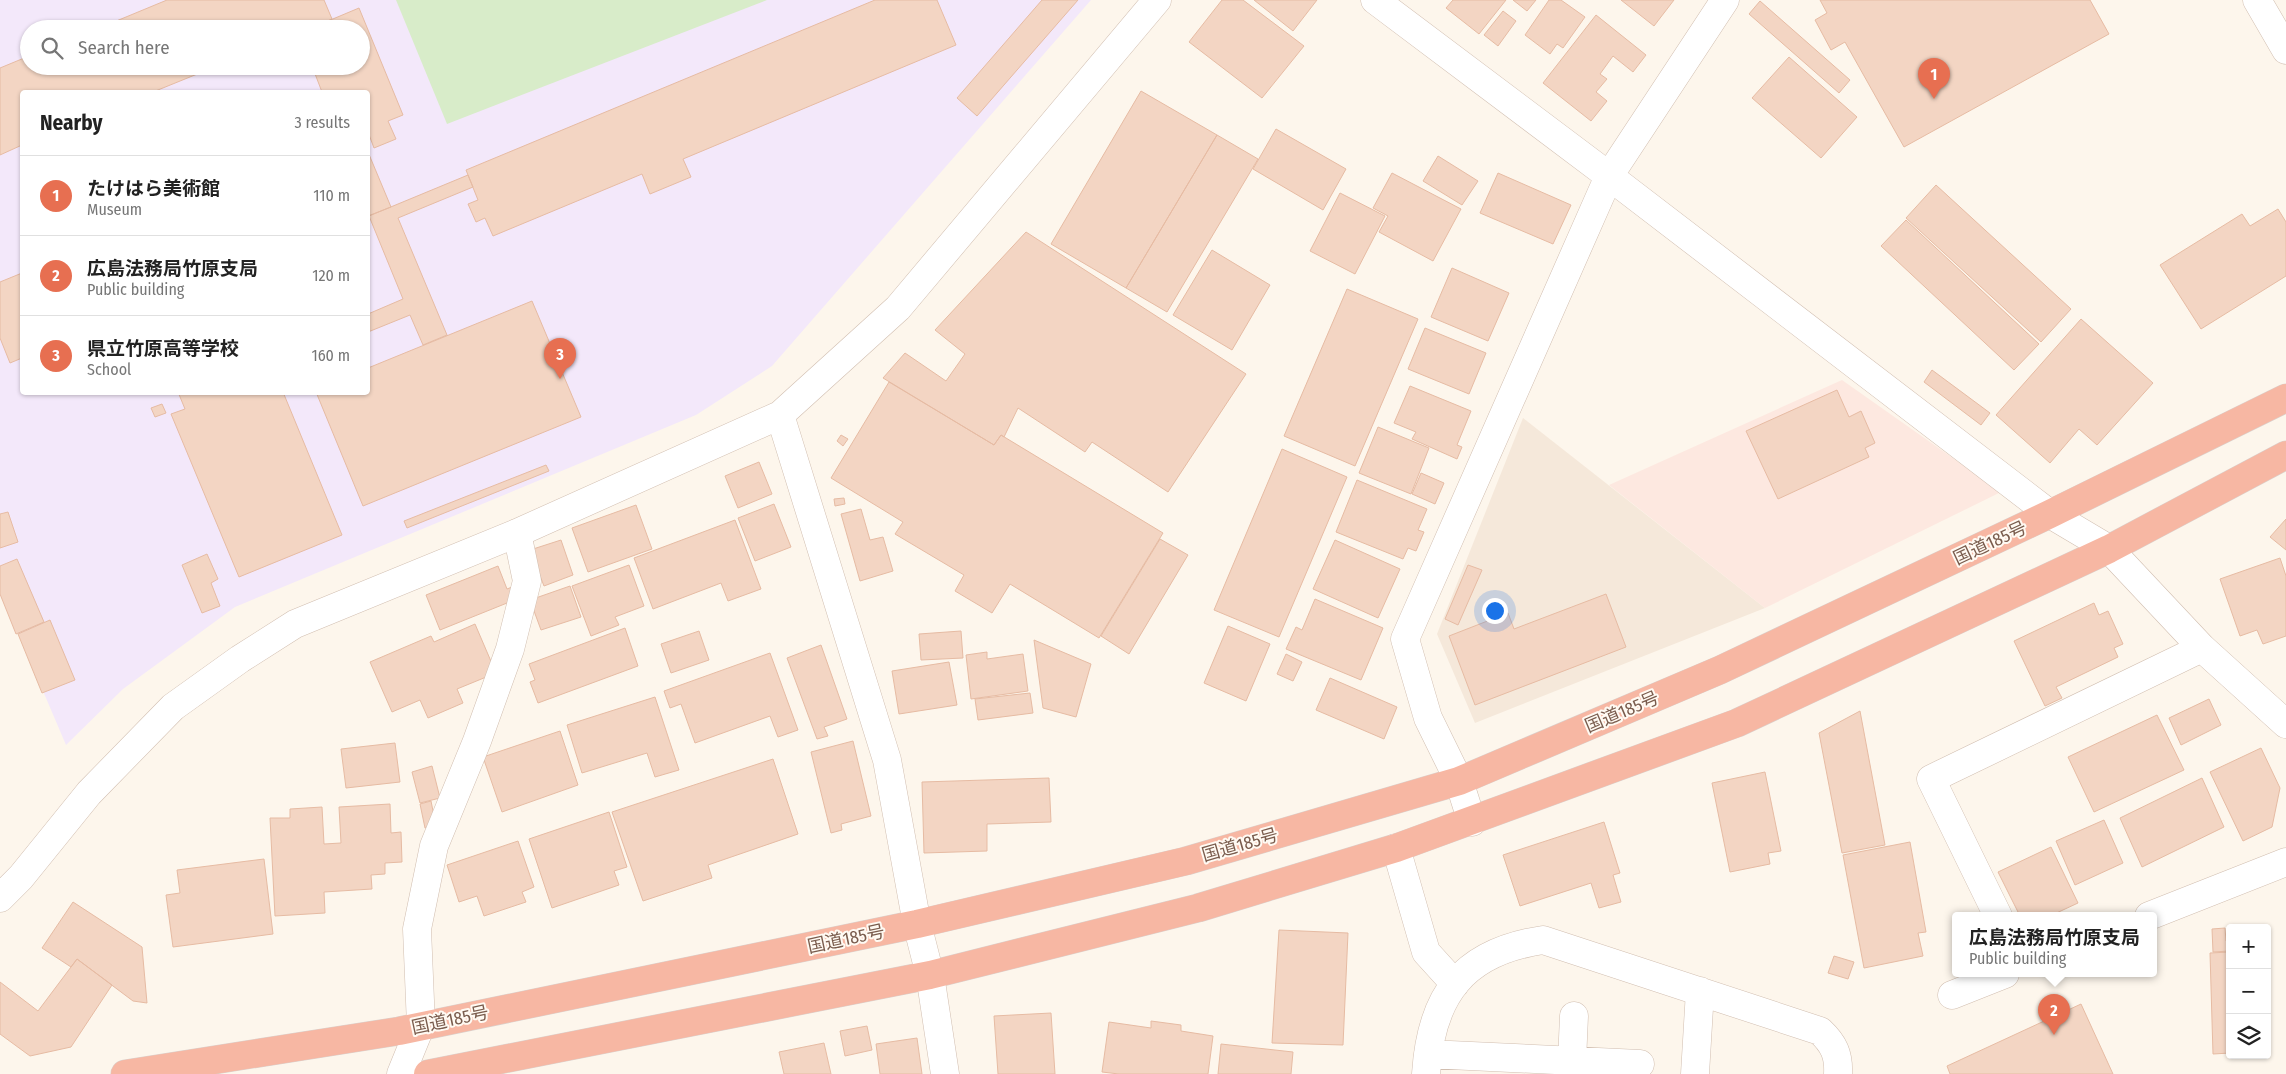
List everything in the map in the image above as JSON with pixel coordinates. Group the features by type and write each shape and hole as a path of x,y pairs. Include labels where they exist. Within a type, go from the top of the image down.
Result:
{"highway":[{"name":"国道185号","path":"124,1074 399,1031 917,924 1186,861 1459,781 1720,670 2050,514 2286,398"},
{"path":"428,1074 930,975 1198,908 1396,848 1472,822 1737,723 2109,550 2286,455"}],"street":[{"path":"0,898 21,877 89,793 173,707 232,664 295,624 517,533 780,415 898,308 1156,0"},
{"path":"1375,0 1609,176 2050,514 2109,550 2202,648 2286,724"},
{"path":"1472,822 1459,781 1428,718 1405,639 1609,176 1725,0"},
{"path":"2257,0 2286,50"},
{"path":"780,415 887,760 917,924 930,975 945,1074"},
{"path":"401,1074 422,1025 417,929 434,846 477,741 510,649 527,581 517,533"},
{"path":"1996,912 1931,779 2202,648"},
{"path":"1396,848 1426,952 1455,984"},
{"path":"2157,913 2286,862"},
{"path":"1640,1064 1572,1061 1427,1064 1434,1022 1443,1002 1455,984 1470,969 1492,954 1517,944 1543,940 1820,1031 1832,1042 1838,1059 1838,1074"},
{"path":"1952,995 1997,977"},
{"path":"1695,1074 1700,991"},
{"path":"1572,1061 1574,1016"}],"shaded area":[{"path":"0,0 1091,0 772,366 696,415 235,607 123,689 66,745 0,590"},
{"path":"1842,380 2001,492 1765,608 1609,485"},
{"path":"1523,418 1765,608 1475,723 1437,634"}],"green space":[{"path":"396,0 767,0 447,124"}],"building":[{"path":"167,0 324,0 332,19 330,20 119,20"},
{"path":"875,0 937,0 956,45 683,159 691,177 650,194 642,174 493,236 485,218 476,222 468,204 478,200 466,170"},
{"path":"1042,0 1078,0 977,116 957,98"},
{"path":"1222,0 1243,0 1304,46 1262,98 1189,42"},
{"path":"1254,0 1317,0 1293,31"},
{"path":"1453,0 1506,0 1479,34 1446,8"},
{"path":"1513,0 1536,0 1527,11"},
{"path":"1549,0 1561,0 1585,17 1563,48 1557,44 1550,54 1525,35"},
{"path":"1621,0 1674,0 1654,26"},
{"path":"1820,0 2090,0 2109,34 1904,147 1845,42 1831,50 1815,20 1827,13"},
{"path":"1760,1 1850,80 1839,93 1749,14"},
{"path":"359,8 364,20 330,20"},
{"path":"1503,11 1516,21 1498,46 1484,35"},
{"path":"1596,15 1646,55 1633,72 1613,56 1600,74 1607,79 1596,92 1607,101 1591,121 1543,83"},
{"path":"370,35 403,115 388,121 396,139 374,148 370,137 370,90 321,90 315,75 370,75"},
{"path":"1789,57 1857,117 1821,158 1752,98"},
{"path":"20,60 20,75 195,75 158,90 20,90 20,146 0,155 0,68"},
{"path":"1141,91 1217,135 1126,288 1051,244"},
{"path":"1276,129 1346,169 1323,210 1253,169"},
{"path":"1217,135 1258,159 1167,312 1126,288"},
{"path":"1438,156 1478,181 1462,205 1423,181"},
{"path":"370,157 391,207 370,215"},
{"path":"1392,173 1461,209 1433,261 1379,232 1388,216 1373,208"},
{"path":"1498,173 1571,205 1553,244 1480,213"},
{"path":"468,175 473,187 398,218 447,335 423,345 410,315 370,331 370,313 403,299 370,216"},
{"path":"1936,185 2071,309 2041,342 1906,218"},
{"path":"1340,193 1385,216 1355,274 1310,251"},
{"path":"2278,209 2286,222 2286,276 2201,329 2160,265 2242,214 2250,226"},
{"path":"1906,220 2039,344 2014,370 1881,246"},
{"path":"1026,232 1246,374 1168,492 1092,442 1085,452 1018,408 1004,437 1001,435 994,445 883,378 905,353 946,381 965,354 935,330"},
{"path":"1212,250 1270,285 1232,350 1173,315"},
{"path":"1452,268 1509,293 1488,341 1431,317"},
{"path":"20,274 20,359 10,363 0,338 0,282"},
{"path":"1347,289 1418,319 1355,466 1284,436"},
{"path":"532,301 581,417 363,506 317,395 370,395 370,367"},
{"path":"2081,319 2153,383 2097,445 2079,429 2050,463 1996,415"},
{"path":"1425,328 1486,353 1469,394 1408,369"},
{"path":"1932,370 1990,413 1981,425 1924,382"},
{"path":"889,382 994,445 1001,435 1163,533 1099,638 1010,584 992,613 955,591 964,575 895,534 903,522 831,478"},
{"path":"1410,386 1471,411 1457,445 1462,447 1457,459 1412,439 1416,432 1394,423"},
{"path":"1837,390 1849,417 1861,411 1875,443 1865,448 1869,457 1778,499 1746,431"},
{"path":"179,395 284,395 342,535 239,577 171,414 185,409"},
{"path":"162,404 166,413 155,417 151,408"},
{"path":"1378,427 1429,448 1411,494 1359,473"},
{"path":"841,435 848,439 843,446 837,441"},
{"path":"1282,449 1347,477 1279,637 1214,610"},
{"path":"759,462 772,494 738,508 725,476"},
{"path":"546,465 549,471 407,528 404,521"},
{"path":"1421,473 1444,483 1435,504 1412,494"},
{"path":"1357,480 1427,509 1418,530 1424,532 1416,551 1408,548 1403,559 1336,532"},
{"path":"844,498 845,504 835,506 834,499"},
{"path":"774,504 791,547 755,561 738,518"},
{"path":"636,505 652,549 588,572 572,528"},
{"path":"861,509 870,540 883,537 893,571 860,581 841,514"},
{"path":"8,512 18,542 0,548 0,514"},
{"path":"2286,519 2286,550 2270,537"},
{"path":"735,520 761,589 728,601 721,583 653,609 634,558"},
{"path":"1160,539 1188,555 1129,654 1101,636"},
{"path":"561,540 573,575 544,586 530,550"},
{"path":"1335,540 1400,569 1378,618 1313,589"},
{"path":"207,554 218,579 211,583 220,606 202,613 182,565"},
{"path":"2280,558 2286,576 2286,636 2263,644 2257,630 2240,636 2220,579"},
{"path":"17,559 44,622 16,634 0,594 0,566"},
{"path":"629,565 644,606 615,617 619,625 591,636 572,586"},
{"path":"1468,565 1482,570 1458,625 1445,619"},
{"path":"498,566 507,589 512,587 517,599 440,630 426,595"},
{"path":"570,586 581,617 541,630 530,600"},
{"path":"1606,594 1626,647 1475,705 1449,636 1508,613 1514,629"},
{"path":"1315,599 1383,628 1361,680 1286,649 1296,627 1302,630"},
{"path":"2094,603 2099,615 2108,611 2123,644 2114,648 2118,657 2056,687 2062,698 2045,706 2014,641"},
{"path":"50,620 75,680 42,693 18,634"},
{"path":"475,624 496,673 457,689 463,703 428,718 420,700 392,712 370,662 431,636 434,642"},
{"path":"1228,626 1270,644 1246,701 1204,683"},
{"path":"625,628 638,666 538,703 530,682 535,680 529,664"},
{"path":"699,631 709,660 671,673 661,644"},
{"path":"961,631 963,658 921,660 919,634"},
{"path":"1034,640 1091,664 1076,717 1043,708"},
{"path":"821,645 847,719 824,727 828,736 817,739 787,658"},
{"path":"987,652 987,659 1023,654 1028,691 971,699 966,655"},
{"path":"770,653 798,730 778,737 770,716 695,743 681,704 670,708 664,691"},
{"path":"1286,654 1302,662 1293,681 1277,674"},
{"path":"949,662 957,705 899,714 892,671"},
{"path":"1330,678 1397,707 1384,739 1316,710"},
{"path":"1030,693 1033,713 978,720 975,699"},
{"path":"655,697 679,770 655,777 647,753 582,773 567,725"},
{"path":"2209,699 2221,725 2181,745 2169,718"},
{"path":"1860,711 1885,845 1842,853 1819,733"},
{"path":"2157,715 2184,770 2094,812 2068,757"},
{"path":"560,731 578,785 502,812 483,757"},
{"path":"853,741 871,816 841,824 842,830 831,833 811,752"},
{"path":"395,743 400,782 346,788 341,749"},
{"path":"2261,748 2280,788 2272,827 2243,841 2210,772"},
{"path":"773,759 798,834 708,865 712,878 643,901 612,812"},
{"path":"432,766 440,798 420,803 412,772"},
{"path":"1765,772 1781,851 1768,853 1770,864 1730,872 1712,783"},
{"path":"1049,778 1051,822 987,824 987,851 924,853 922,782"},
{"path":"2202,778 2224,827 2142,867 2120,818"},
{"path":"431,801 436,826 425,828 420,804"},
{"path":"390,804 391,833 401,832 402,862 385,863 385,874 371,875 372,889 324,892 325,913 275,916 270,818 290,818 290,809 322,807 324,844 341,843 339,807"},
{"path":"609,812 627,867 614,871 619,885 552,908 529,839"},
{"path":"2104,820 2123,863 2075,885 2056,841"},
{"path":"1604,822 1620,873 1613,875 1621,902 1599,908 1591,883 1520,906 1503,855"},
{"path":"518,841 534,887 522,892 526,902 484,916 477,896 459,902 447,865"},
{"path":"1910,842 1926,932 1918,933 1923,956 1864,968 1843,855"},
{"path":"2051,847 2078,903 2059,912 2018,912 1998,872"},
{"path":"264,859 273,934 173,947 166,895 180,893 177,870"},
{"path":"73,902 142,947 147,1003 133,1001 77,959 71,967 42,948"},
{"path":"2225,928 2226,951 2213,952 2212,929"},
{"path":"1279,930 1348,933 1343,1045 1272,1043"},
{"path":"2226,952 2226,1053 2213,1054 2210,953"},
{"path":"1834,956 1854,962 1848,979 1828,973"},
{"path":"77,959 112,985 71,1047 30,1056 0,1034 0,982 38,1011"},
{"path":"2081,1004 2113,1074 1950,1074 1947,1066"},
{"path":"1051,1013 1055,1074 998,1074 994,1016"},
{"path":"1151,1021 1181,1025 1181,1031 1213,1036 1208,1074 1119,1074 1102,1072 1109,1022 1151,1028"},
{"path":"867,1026 872,1050 845,1056 840,1031"},
{"path":"917,1038 922,1074 880,1074 876,1044"},
{"path":"824,1043 831,1074 784,1074 779,1052"},
{"path":"1221,1044 1293,1052 1291,1074 1218,1074"}],"place":[{"name":"たけはら美術館","path":"1934,99"},
{"name":"県立竹原高等学校","path":"560,379"},
{"name":"広島法務局竹原支局","path":"2054,1035"}]}
